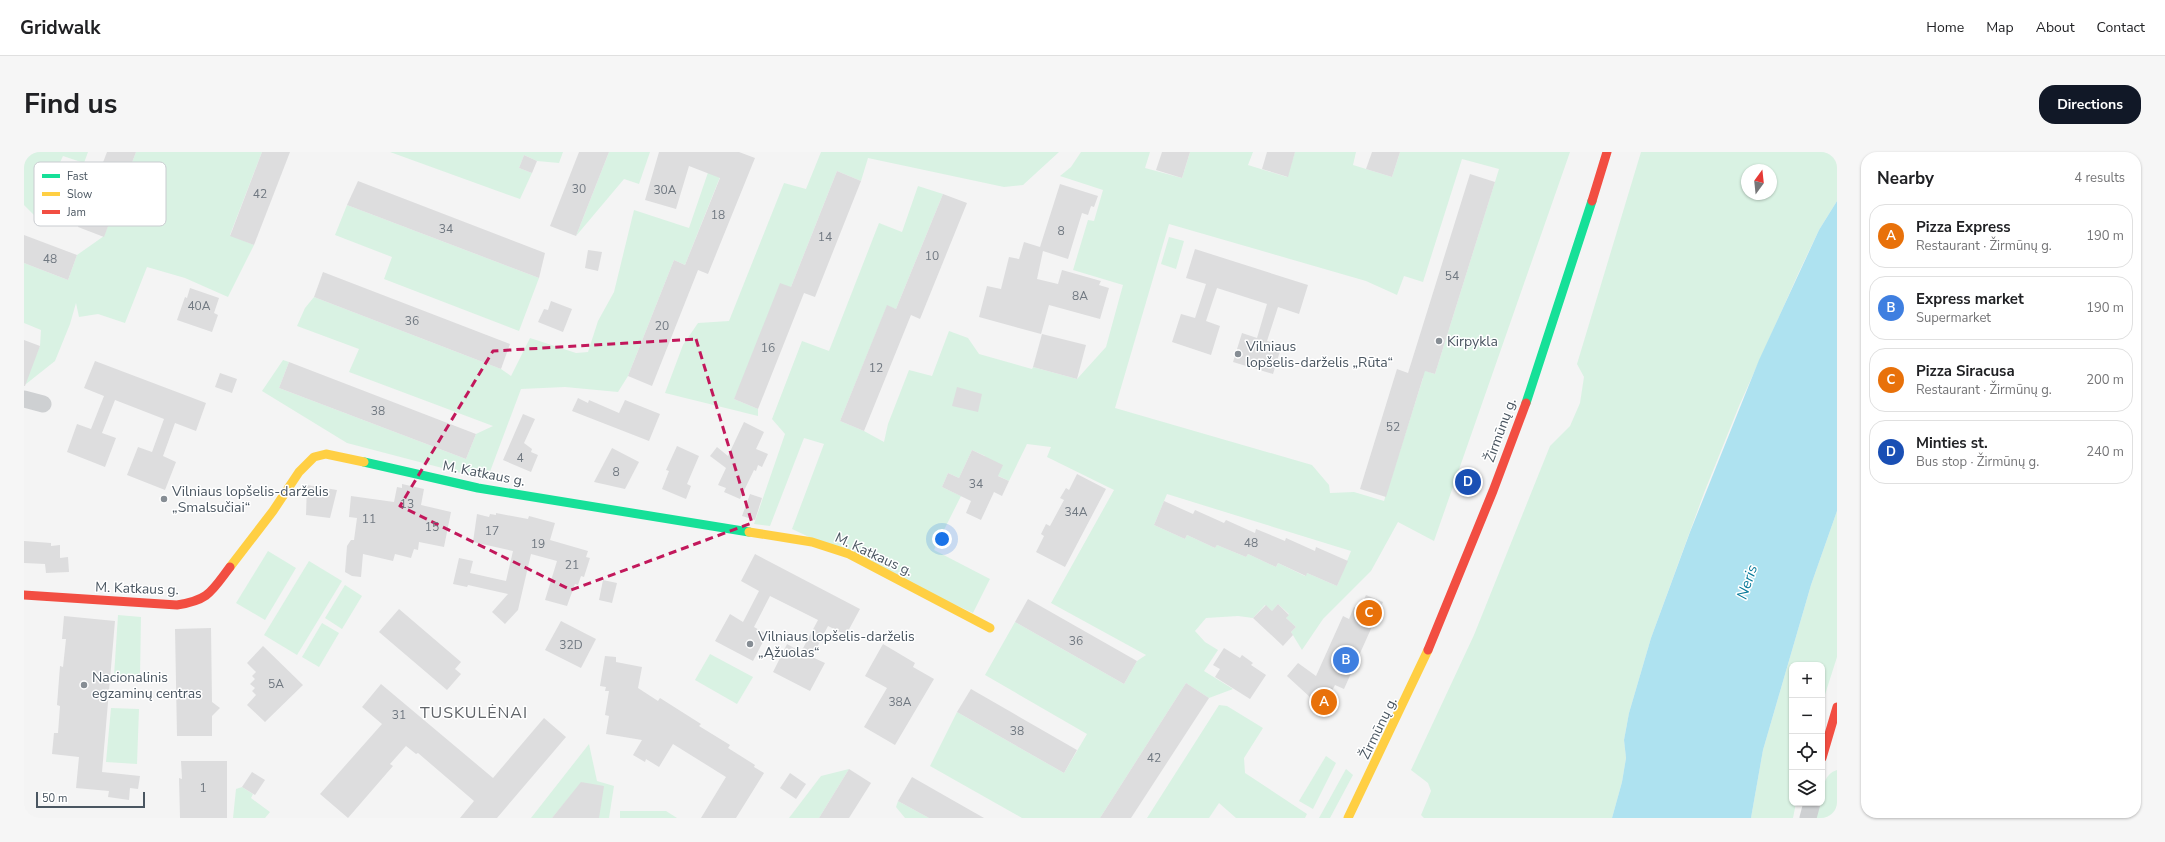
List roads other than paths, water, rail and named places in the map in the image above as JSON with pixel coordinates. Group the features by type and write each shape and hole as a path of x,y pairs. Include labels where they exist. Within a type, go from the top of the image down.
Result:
{"street":[{"name":"Žirmūnų g.","path":"1348,818 1409,696 1466,564 1522,413 1564,289 1607,152"},
{"path":"24,399 43,404"},
{"name":"M. Katkaus g.","path":"24,595 156,605 196,602 206,597 214,588 273,511 306,464 319,455 326,454 478,488 812,542 849,554 990,628"},
{"path":"1825,748 1837,707"},
{"path":"1808,818 1811,806"}],"water":[{"name":"Neris","path":"1837,201 1837,511 1811,585 1763,750 1751,818 1612,818 1622,782 1626,758 1624,740 1629,713 1651,638 1690,532 1759,360 1819,230"}],"place":[{"name":"Kirpykla","path":"1439,341"},
{"name":"Vilniaus lopšelis-darželis „Rūta“","path":"1238,354"},
{"name":"Minties st.","path":"1468,482"},
{"name":"Vilniaus lopšelis-darželis „Smalsučiai“","path":"164,499"},
{"name":"Pizza Siracusa","path":"1369,613"},
{"name":"Vilniaus lopšelis-darželis „Ąžuolas“","path":"750,644"},
{"name":"Express market","path":"1346,660"},
{"name":"Nacionalinis egzaminų centras","path":"84,685"},
{"name":"Pizza Express","path":"1324,702"}],"district":[{"name":"TUSKULĖNAI","path":"474,712"}]}
